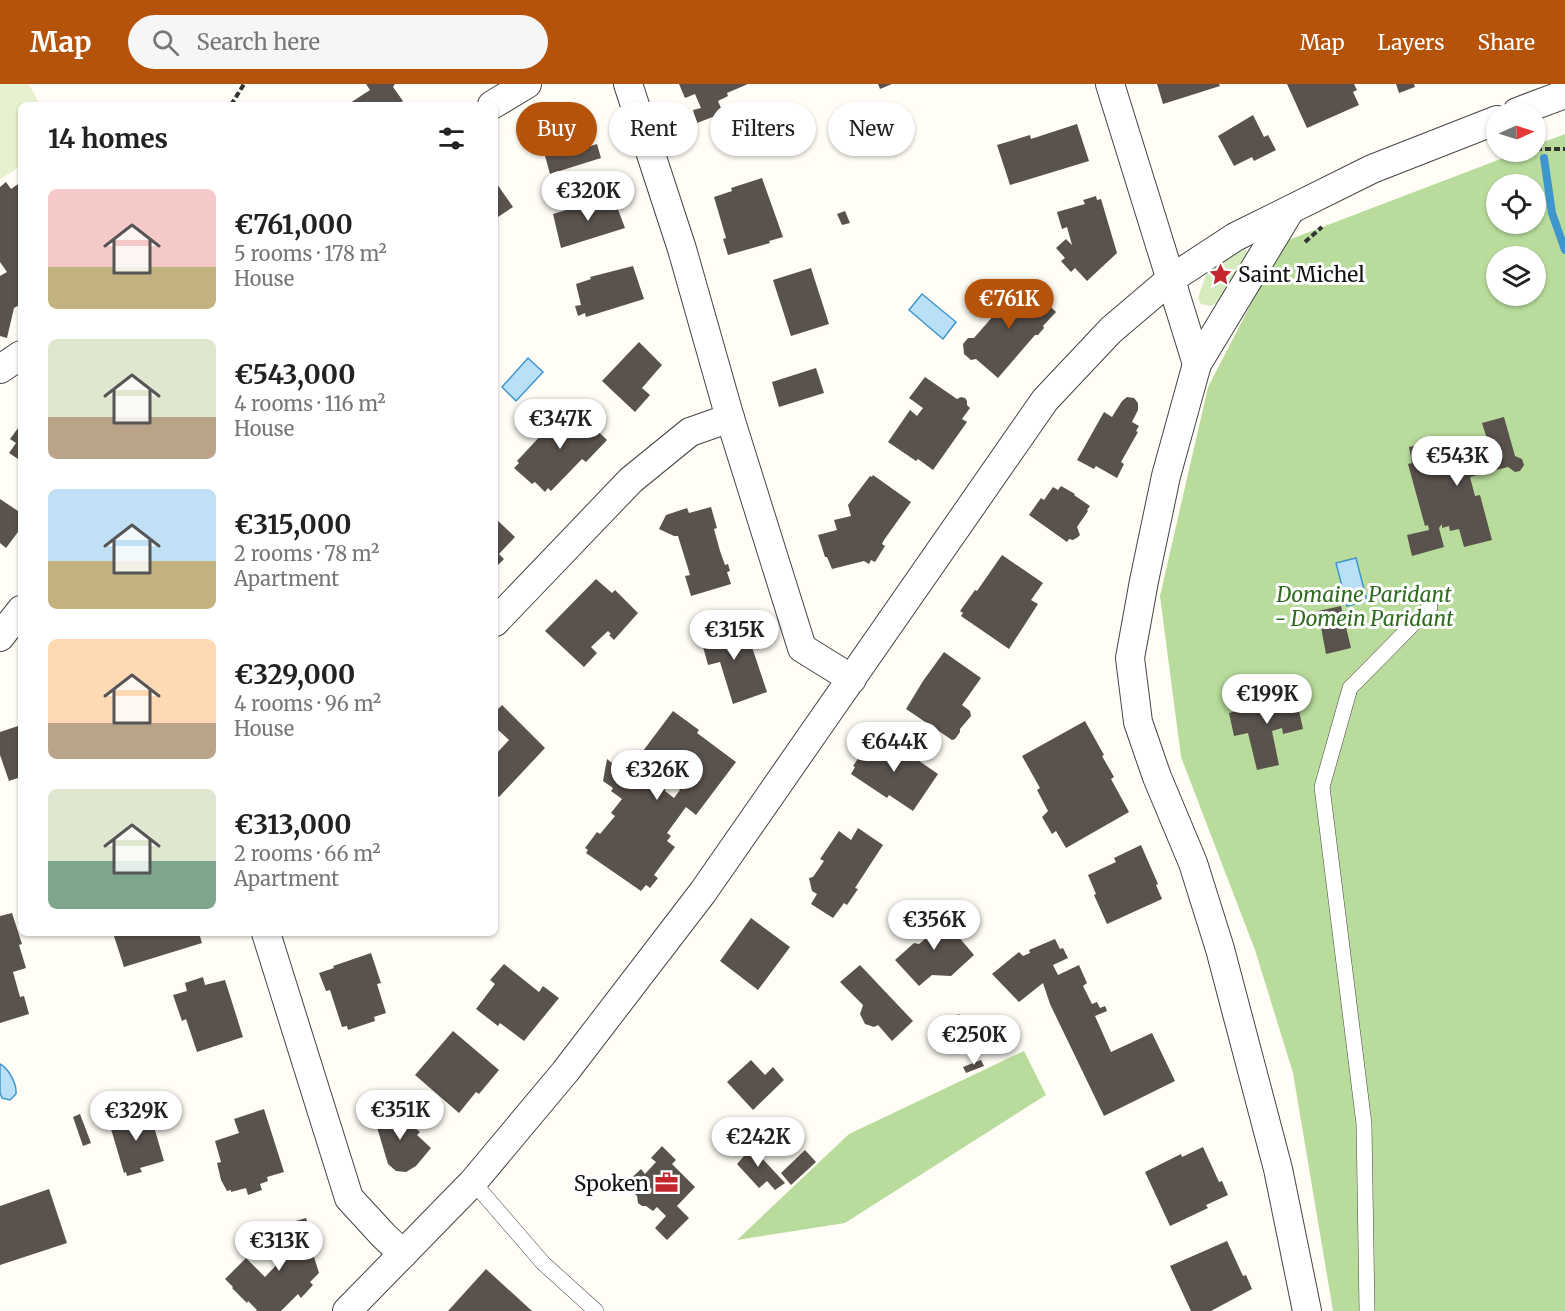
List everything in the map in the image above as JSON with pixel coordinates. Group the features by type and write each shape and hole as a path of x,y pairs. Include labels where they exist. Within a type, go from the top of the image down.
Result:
{"street":[{"path":"497,102 527,84"},
{"path":"628,84 682,249 730,418 802,648 852,679"},
{"path":"1110,84 1197,364"},
{"path":"1544,102 1565,94"},
{"path":"347,1311 473,1182 565,1072 703,892 1045,400 1111,330 1171,279 1235,237 1372,169 1486,124"},
{"path":"1289,212 1197,364 1166,476 1131,658 1138,722 1157,777 1193,863 1220,949 1278,1169 1307,1311"},
{"path":"0,369 18,357"},
{"path":"498,619 631,480 690,432 730,418"},
{"path":"0,637 18,614"},
{"path":"268,936 349,1198 403,1254"}],"lane":[{"path":"1367,1311 1364,1124 1322,787 1350,688 1430,607"},
{"path":"473,1182 543,1263 596,1311"}],"path":[{"path":"233,102 244,84"},
{"path":"1546,148 1565,149"},
{"path":"1303,245 1329,220"}],"green space":[{"path":"0,84 29,84 38,102 18,102 18,168 0,179"},
{"name":"Domaine Paridant - Domein Paridant","path":"1565,134 1565,1311 1333,1311 1293,1073 1255,950 1181,757 1160,596 1208,387 1283,242 1493,162 1546,162 1546,141"},
{"path":"1240,248 1246,250 1248,255 1219,301 1211,306 1201,304 1198,298 1208,269"},
{"path":"1024,1051 1046,1095 845,1223 737,1240 849,1134"}],"water":[{"path":"922,294 956,322 943,339 909,310"},
{"path":"528,358 543,372 516,401 502,387"},
{"path":"1356,558 1367,601 1347,606 1336,563"},
{"path":"0,1064 14,1081 16,1094 10,1100 2,1098 0,1093"}],"building":[{"path":"366,84 395,84 393,87 403,101 352,102 370,90"},
{"path":"679,84 748,84 727,93 728,96 718,102 710,102 710,118 698,123 698,109 701,108 695,94 685,98"},
{"path":"878,84 892,84 880,89"},
{"path":"1157,84 1219,84 1220,86 1163,104"},
{"path":"1287,84 1354,84 1357,90 1353,92 1359,105 1307,128"},
{"path":"1396,84 1414,84 1415,87 1399,93"},
{"path":"1253,115 1264,137 1268,135 1276,150 1254,161 1252,157 1234,166 1218,136"},
{"path":"1077,124 1089,161 1010,185 997,145 1030,135 1031,139"},
{"path":"597,144 601,158 550,174 545,156 597,156"},
{"path":"762,178 783,237 728,255 723,239 726,238 714,197 732,191 731,188"},
{"path":"6,182 11,189 18,184 18,306 14,308 7,338 0,336 0,276 7,272 0,262 0,187"},
{"path":"498,185 513,207 498,217"},
{"path":"613,196 625,228 561,248 553,214"},
{"path":"1096,196 1097,200 1101,199 1117,253 1087,281 1075,268 1071,272 1061,261 1065,258 1056,248 1066,239 1072,245 1067,227 1062,229 1057,212 1085,204 1083,200"},
{"path":"845,211 850,223 842,225 837,214"},
{"path":"633,266 644,299 586,317 585,313 578,316 575,306 581,305 576,284 591,279 590,277"},
{"path":"811,268 829,324 791,336 773,280"},
{"path":"1024,281 1056,312 998,378 976,359 971,360 964,354 963,344 968,338 974,338 1001,307 999,300 1006,293 1013,295"},
{"path":"639,342 662,365 642,388 650,395 635,412 602,381"},
{"path":"816,368 824,393 779,407 772,382"},
{"path":"925,377 957,399 965,398 970,408 962,419 967,422 933,470 888,442 910,410 917,416 923,408 909,398"},
{"path":"1127,397 1134,398 1138,403 1138,410 1132,422 1139,426 1121,462 1124,464 1117,478 1096,466 1094,469 1077,460 1104,412 1112,417"},
{"path":"570,404 607,440 586,462 582,459 551,491 548,488 545,492 514,468 519,463 517,461"},
{"path":"1504,417 1515,456 1522,459 1524,465 1520,471 1515,472 1508,467 1470,477 1475,496 1480,495 1492,540 1464,547 1459,529 1450,531 1449,526 1442,528 1442,524 1439,528 1444,547 1412,556 1407,535 1429,530 1428,525 1425,526 1408,464 1412,463 1409,447 1436,441 1439,456 1483,447 1482,440 1487,439 1482,423"},
{"path":"18,428 18,459 9,453 16,443 10,439"},
{"path":"873,475 911,502 884,540 882,544 885,546 875,562 871,560 869,564 864,561 832,569 825,557 818,535 837,530 834,520 851,516 848,505"},
{"path":"1061,486 1090,506 1077,527 1080,535 1067,542 1029,515 1041,498 1044,500 1053,487 1058,490"},
{"path":"0,499 18,511 18,532 6,548 0,543"},
{"path":"711,507 717,528 714,529 725,565 728,564 730,571 727,572 731,584 691,596 685,576 690,575 678,536 659,529 666,515 687,508 689,513"},
{"path":"498,521 515,537 499,554 504,559 498,565"},
{"path":"1002,555 1043,583 1031,600 1038,604 1009,649 961,616 963,613 960,611"},
{"path":"596,579 612,593 615,590 638,613 614,640 608,631 591,647 597,653 584,667 545,631"},
{"path":"1341,606 1351,648 1326,654 1318,611"},
{"path":"744,623 767,692 733,704 720,662 708,665 699,632 718,626 720,630"},
{"path":"944,652 981,678 962,705 970,711 971,716 952,740 906,709"},
{"path":"1288,690 1289,698 1296,697 1303,729 1283,734 1282,728 1272,731 1279,765 1257,770 1248,733 1234,736 1229,713 1241,710 1240,706 1263,701 1262,696"},
{"path":"502,705 545,748 499,797 498,752 509,740 498,730 498,709"},
{"path":"673,711 699,730 697,733 736,762 696,815 686,807 667,833 671,836 667,841 675,847 654,875 658,878 650,888 646,885 641,891 586,853 588,850 585,848 597,832 600,834 615,816 611,813 622,799 603,781 607,759 637,783 653,774 666,784 665,791 674,798 680,790 637,759"},
{"path":"1085,721 1104,755 1102,756 1114,777 1111,779 1129,812 1066,848 1056,831 1052,834 1042,817 1048,811 1037,790 1040,788 1022,756"},
{"path":"18,726 18,778 9,781 0,755 0,732"},
{"path":"876,737 897,750 899,747 938,774 913,811 889,795 887,798 851,774 855,767 853,766 870,741 872,743"},
{"path":"858,828 883,845 855,888 858,889 847,905 844,903 833,918 811,904 817,894 812,891 809,878 813,877 824,861 820,859 839,831 851,840"},
{"path":"1141,845 1162,899 1107,924 1088,875 1116,862 1114,858"},
{"path":"935,909 953,930 949,933 953,938 957,935 974,955 951,976 932,975 919,986 895,960 914,943 919,944 925,939 914,928"},
{"path":"12,913 22,944 19,945 26,968 13,972 20,997 24,996 29,1014 0,1023 0,916"},
{"path":"751,918 790,947 758,990 720,961"},
{"path":"114,936 200,936 202,943 124,967"},
{"path":"1055,939 1068,958 1053,965 1058,975 1079,965 1087,983 1083,986 1092,1004 1097,1002 1100,1008 1105,1006 1107,1011 1095,1016 1111,1052 1152,1033 1175,1081 1104,1116 1050,1004 1043,983 1019,1002 992,974 1019,952 1023,956 1030,953 1029,950"},
{"path":"371,953 381,983 377,984 386,1013 374,1017 375,1021 348,1030 347,1026 342,1027 330,990 326,991 319,973"},
{"path":"504,964 539,992 543,986 559,998 524,1041 500,1023 498,1026 476,1009 495,984 490,980"},
{"path":"860,965 913,1021 892,1041 878,1025 874,1027 865,1024 860,1014 863,1005 840,982"},
{"path":"203,977 205,985 225,980 243,1037 197,1052 186,1019 182,1021 173,995 187,991 185,983"},
{"path":"959,1014 968,1027 959,1032 951,1019"},
{"path":"453,1031 499,1070 479,1094 476,1092 459,1113 415,1075"},
{"path":"751,1060 765,1075 773,1067 784,1080 753,1110 727,1082"},
{"path":"981,1060 984,1066 966,1073 963,1067"},
{"path":"391,1108 420,1132 417,1135 431,1148 416,1166 406,1172 396,1171 388,1164 373,1114"},
{"path":"264,1109 284,1172 267,1177 268,1181 260,1184 262,1190 248,1195 246,1188 227,1191 221,1180 217,1163 221,1162 215,1141 239,1133 234,1119"},
{"path":"149,1110 164,1161 140,1168 142,1172 127,1176 126,1172 124,1173 109,1122"},
{"path":"80,1114 91,1143 83,1146 73,1117"},
{"path":"746,1122 768,1145 761,1152 739,1129"},
{"path":"746,1141 785,1183 775,1190 767,1181 759,1188 737,1164 744,1156 737,1149"},
{"path":"662,1146 676,1160 672,1164 695,1187 677,1206 689,1218 667,1240 655,1228 666,1216 657,1207 653,1211 638,1203 637,1196 625,1184 641,1169 645,1174 656,1162 651,1158"},
{"path":"1203,1147 1219,1182 1222,1181 1228,1195 1206,1205 1208,1208 1170,1226 1145,1172 1181,1154 1182,1157"},
{"path":"805,1150 816,1162 791,1185 781,1173"},
{"path":"49,1189 67,1243 0,1265 0,1206"},
{"path":"306,1218 313,1240 309,1241 319,1273 310,1282 313,1285 301,1298 298,1294 281,1311 256,1311 225,1279 246,1258 265,1277 284,1257 276,1232 286,1228 285,1224"},
{"path":"1227,1241 1243,1276 1246,1275 1252,1289 1211,1311 1191,1311 1170,1266"},
{"path":"486,1269 532,1311 448,1311"}],"waterway":[{"path":"1545,162 1552,213 1565,250"}],"place":[{"name":"Saint Michel","path":"1220,274"},
{"name":"Spoken","path":"667,1183"}]}
